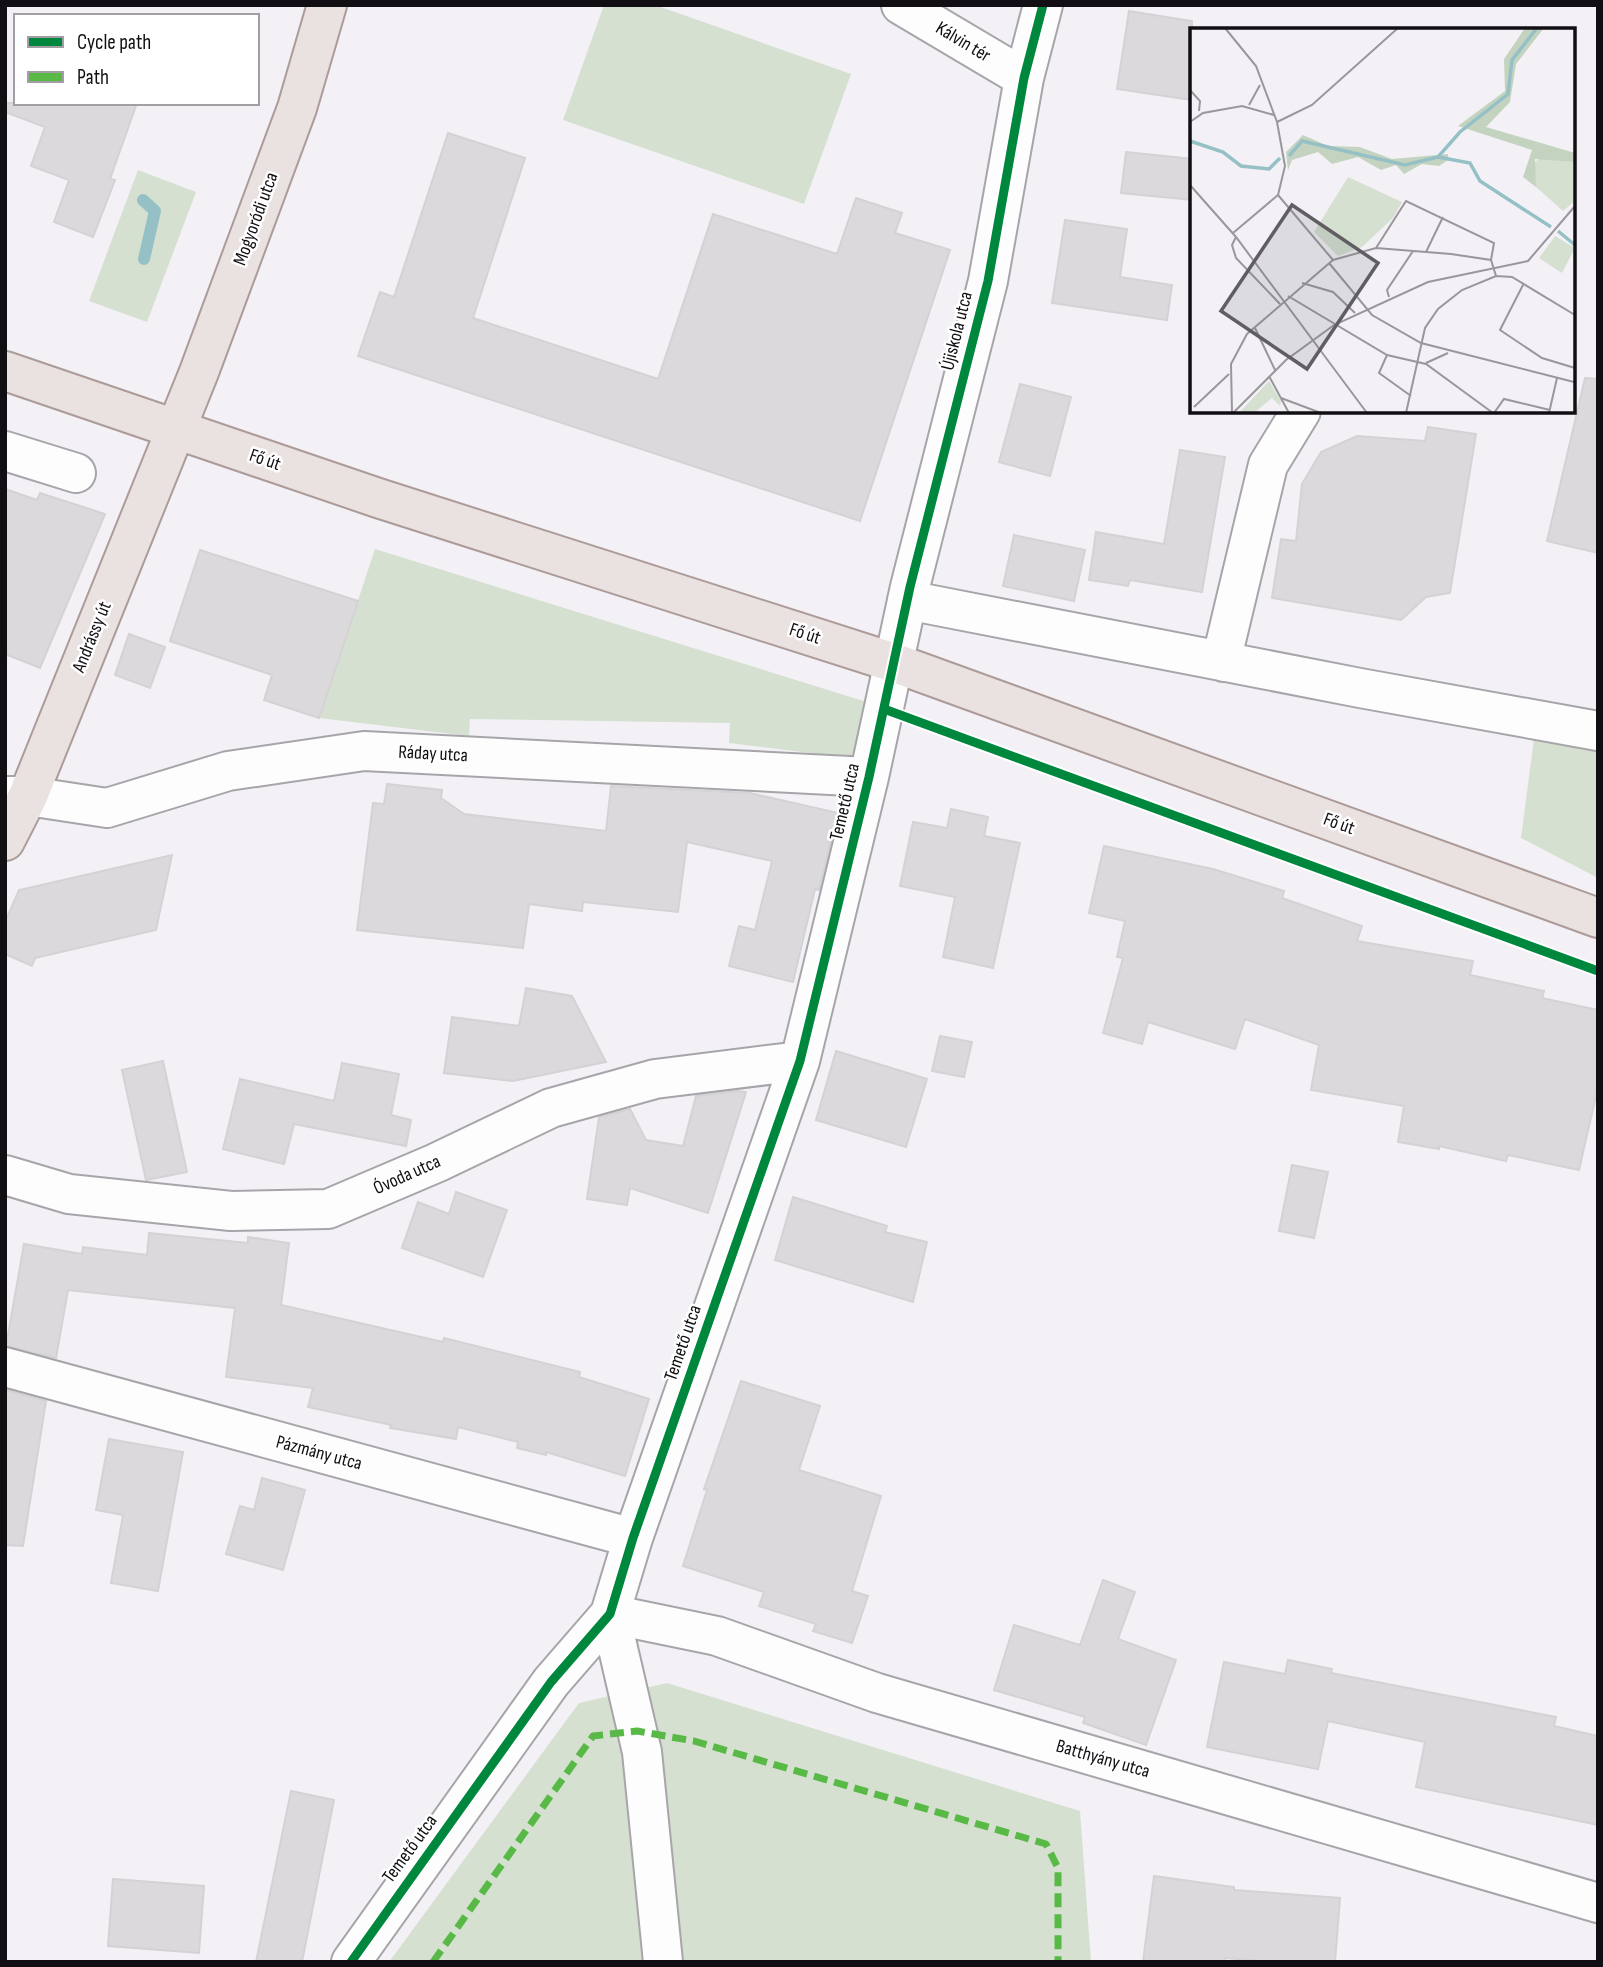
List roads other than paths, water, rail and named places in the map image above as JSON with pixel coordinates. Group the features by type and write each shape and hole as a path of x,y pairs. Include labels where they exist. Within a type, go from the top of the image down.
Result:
{"main road":[{"name":"Mogyoródi utca","path":"175,430 297,108 327,5"},
{"name":"Fő út","path":"5,371 378,498 895,663 1598,918"},
{"name":"Andrássy út","path":"5,841 17,796 175,430"}],"street":[{"name":"Kálvin tér","path":"901,5 1024,78"},
{"name":"Újiskola utca","path":"895,663 907,600 988,281 1024,78 1043,5"},
{"path":"1224,662 1225,646 1268,465 1300,413"},
{"path":"5,451 76,474"},
{"path":"907,600 1224,662 1598,730"},
{"name":"Temető utca","path":"351,1962 551,1682 610,1614 633,1538 800,1061 895,663"},
{"name":"Ráday utca","path":"17,796 107,808 228,771 364,751 869,777"},
{"name":"Óvoda utca","path":"5,1174 69,1194 231,1211 328,1209 436,1163 551,1108 655,1079 800,1061"},
{"name":"Pázmány utca","path":"5,1367 633,1538"},
{"path":"610,1614 642,1752 663,1962"},
{"name":"Batthyány utca","path":"610,1614 717,1636 877,1693 1598,1903"}],"waterway":[{"path":"143,200 155,211 144,259"}]}
